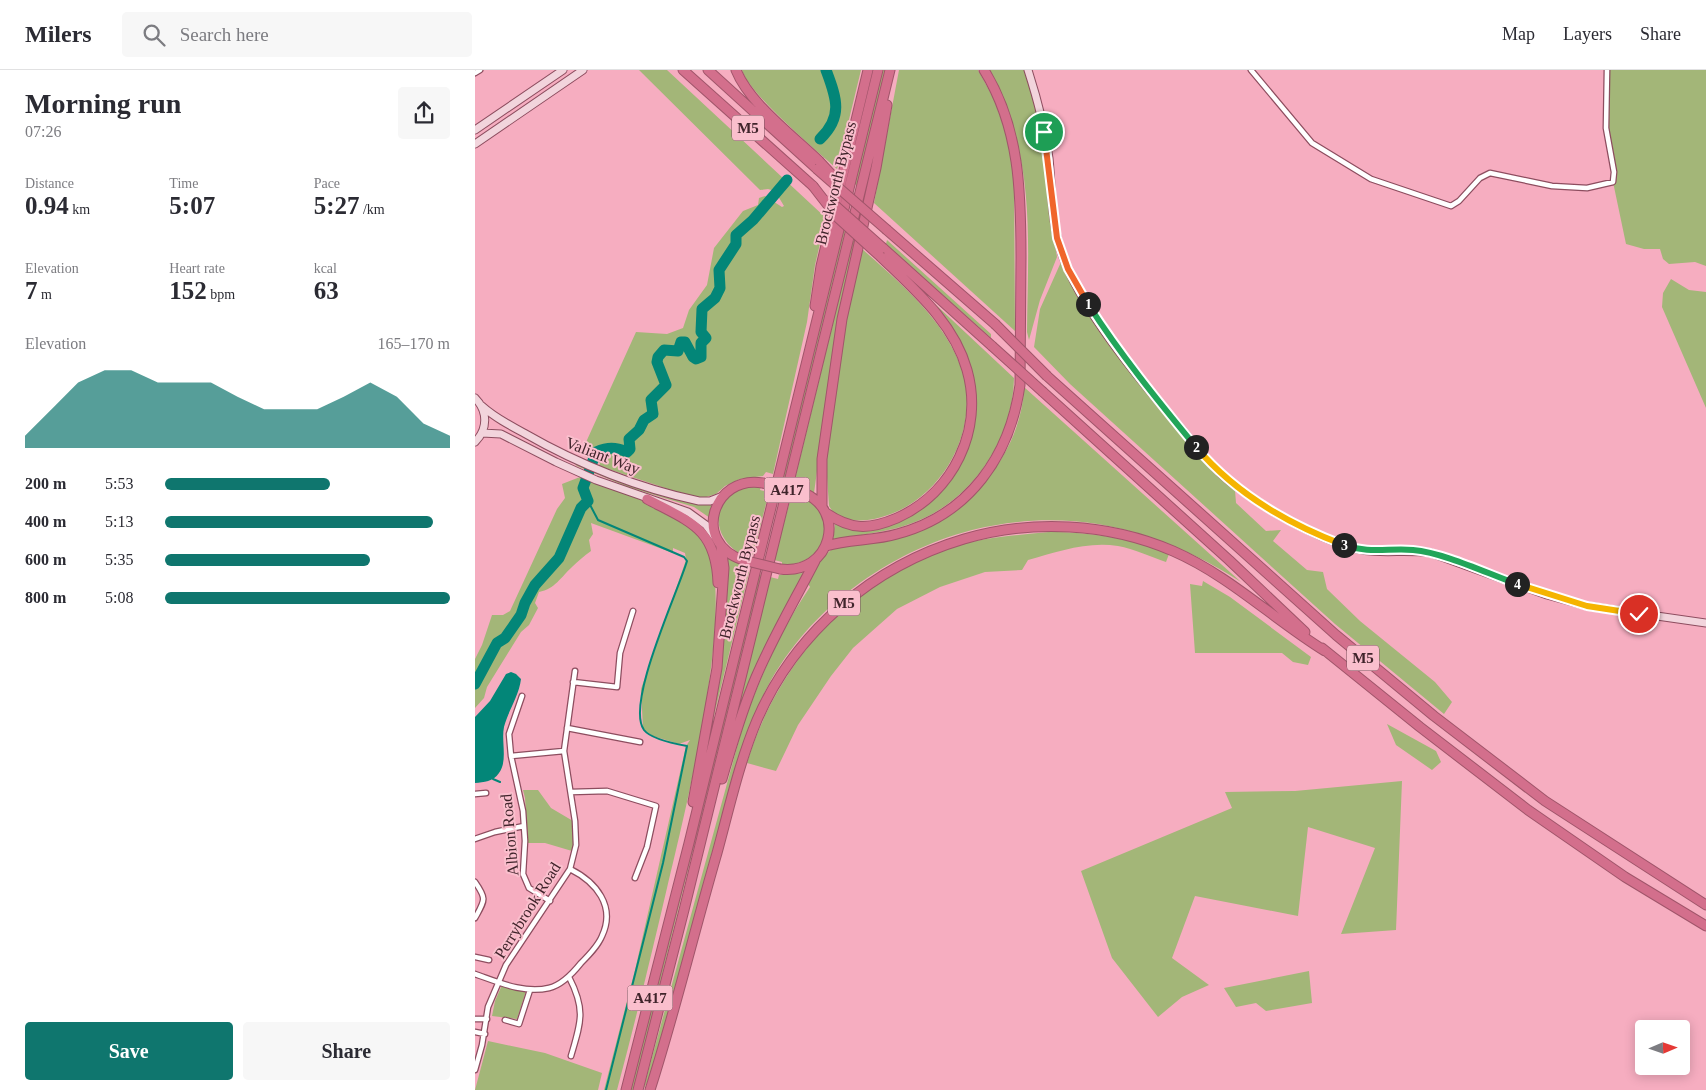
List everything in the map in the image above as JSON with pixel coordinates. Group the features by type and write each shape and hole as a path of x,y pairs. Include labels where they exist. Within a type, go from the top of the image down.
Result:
{"highway":[{"name":"M5","path":"683,70 1229,560 1325,651 1528,810 1625,877 1706,926"},
{"name":"M5","path":"709,70 818,165"},
{"name":"M5","path":"736,70 744,87 757,102 852,198 995,324 1047,376 1336,635 1434,716 1545,801 1706,905"},
{"path":"806,363 821,266 868,70"},
{"name":"Brockworth Bypass","path":"626,1090 878,70"},
{"path":"684,910 734,737 746,703 767,652 815,561 826,546 829,530 824,509 822,459 842,319 876,168 891,70"},
{"name":"Brockworth Bypass","path":"638,1090 891,70"},
{"path":"826,546 898,534 933,520 957,504 985,477 1004,445 1011,427 1017,406 1019,384 1021,197 1013,138 1002,106 984,70"},
{"name":"M5","path":"813,186 837,217 929,304 959,349 967,369 972,408 965,447 951,474 932,496 911,511 885,523 863,527 841,523 824,509"},
{"path":"815,561 792,570 743,560 729,554 721,547 714,536 714,512 723,496 742,484 752,482 801,492 810,496 824,509"},
{"path":"647,499 694,524 711,546 717,572 720,618"},
{"name":"M5","path":"650,1090 671,1022 743,761 759,718 779,679 807,641 836,610 871,583 923,553 974,536 1035,527 1097,530 1151,543 1205,566 1236,586 1303,638 1325,651"},
{"path":"672,905 713,692 724,568 721,547"}],"street":[{"path":"475,73 481,70"},
{"path":"475,130 563,70"},
{"path":"475,144 583,70"},
{"path":"1028,70 1047,146 1057,238 1068,269 1114,343 1159,402 1213,466 1232,484 1255,500 1304,527 1339,543 1367,551 1413,550 1431,553 1547,594 1587,606 1706,623"},
{"path":"1251,70 1312,144 1371,180 1451,206 1459,201 1480,178 1491,173 1551,186 1587,188 1613,182 1614,172 1606,128 1607,70"},
{"name":"Valiant Way","path":"475,398 493,416 554,451 602,471 693,500 710,501 723,496"},
{"path":"475,442 482,433 485,424 482,406"},
{"name":"Valiant Way","path":"482,433 492,432 506,436 576,472 647,499 669,504 688,512 706,525 714,536"},
{"path":"573,682 617,688 620,653 633,611"},
{"name":"Perrybrook Road","path":"475,1070 485,1034 488,1007 497,982 570,869 576,845 575,821 564,751 575,670"},
{"name":"Albion Road","path":"522,696 509,734 511,756 523,812 523,874 529,888 550,901"},
{"path":"567,728 640,742"},
{"path":"511,756 564,751"},
{"path":"571,792 607,791 655,806 647,847 635,878"},
{"path":"475,794 487,793"},
{"path":"475,839 495,832 524,826"},
{"path":"475,974 529,990 550,988 569,977 595,948 602,936 607,910 603,898 594,886 570,869"},
{"path":"475,882 482,891 484,900 475,918"},
{"path":"475,957 489,960"},
{"path":"569,977 580,1004 580,1024 571,1056"},
{"path":"505,1020 519,1024 529,990"},
{"path":"475,1019 487,1019"},
{"path":"475,1032 485,1034"}],"shaded area":[{"path":"639,70 667,70 826,218 815,265 807,322 773,474 766,472 763,476 740,479 725,486 716,494 703,498 674,491 599,466 600,463 584,456 587,440 636,332 667,334 683,328 689,310 707,285 714,248 743,211 758,205 759,198 765,196 782,207 784,206 778,196 780,190 778,188 775,191 768,189 760,190"},
{"path":"742,70 861,70 837,169 770,107 747,81"},
{"path":"883,70 885,70 857,185 854,184"},
{"path":"899,70 978,70 994,99 1008,139 1014,171 1015,331 874,203"},
{"path":"990,70 1025,70 1039,121 1048,203 1057,257 1040,300 1029,340 1027,332 1028,230 1022,167 1005,103"},
{"path":"1607,70 1706,70 1706,266 1695,262 1669,264 1663,259 1660,249 1644,249 1626,244 1613,182 1614,172 1606,128"},
{"path":"844,230 845,232 785,477 782,476"},
{"path":"887,240 991,334 991,338 886,244"},
{"path":"853,241 855,241 838,317 814,493 802,486 803,480 795,479"},
{"path":"861,248 905,288 943,333 961,367 966,389 966,412 962,434 954,456 942,475 926,492 908,506 888,515 868,520 847,519 845,522 829,506 826,462 845,322"},
{"path":"1061,262 1110,343 1235,490 1236,503 1266,531 1281,530 1273,541 1307,570 1323,572 1327,589 1360,621 1435,682 1452,702 1444,714 1335,624 1070,384 1034,347 1040,309"},
{"path":"1671,279 1689,290 1706,292 1706,408 1662,307 1663,293"},
{"path":"935,304 1014,378 1012,400 999,442 975,479 959,495 941,508 922,519 902,526 881,532 833,539 835,524 854,529 911,514 962,460 971,378 933,306"},
{"path":"1024,387 1241,582 1209,563 1145,535 1112,527 1044,520 1008,523 972,530 941,540 910,553 881,569 854,587 828,609 805,632 785,658 768,686 748,731 713,848 652,1070 643,1090 742,729 771,656 789,621 810,587 807,582 823,558 836,547 890,540 924,529 947,516 967,500 1001,460 1013,436 1021,412"},
{"path":"572,461 642,489 681,501 713,504 710,518 694,507 628,487 577,466"},
{"path":"580,477 666,511 695,530 704,539 713,568 716,608 705,709 685,813 637,1015 617,1090 604,1090 635,970 686,746 690,740 679,744 653,736 643,729 641,689 686,560 685,553 673,548 673,553 591,523 593,534 589,540 591,551 554,585 539,592 535,603 538,608 529,625 521,632 487,687 484,698 475,708 475,659 492,615 503,615 510,611 557,509 565,498 562,484"},
{"path":"747,486 761,486 760,490 769,492 753,555 746,553 745,556 728,544 719,528 719,518 720,509 725,501 735,492"},
{"path":"791,497 803,498 818,510 823,520 824,531 822,542 816,552 796,564 782,564 782,562 774,560"},
{"path":"1049,532 1080,533 1110,537 1154,548 1169,554 1166,562 1118,546 1084,546 1028,560 1022,570 985,572 940,587 897,609 853,648 831,676 798,725 776,771 747,763 760,726 778,692 799,659 824,629 852,602 884,579 918,560 955,546 990,538"},
{"path":"728,558 743,565 742,570 749,572 712,724 710,723"},
{"path":"804,573 732,733 770,577 778,579 779,575"},
{"path":"759,574 761,575 637,1076 633,1090 631,1090"},
{"path":"1203,581 1230,597 1311,657 1308,665 1293,662 1282,653 1195,653 1190,584 1202,586"},
{"path":"511,672 521,679 504,727 502,768 497,776 491,780 475,783 475,717 490,701 506,674"},
{"path":"1387,724 1436,751 1441,762 1432,770 1396,745"},
{"path":"1402,781 1396,930 1341,934 1375,848 1308,827 1298,916 1195,896 1172,958 1209,985 1182,997 1158,1017 1112,958 1081,871 1232,808 1225,792 1295,791"},
{"path":"523,790 538,790 551,808 573,821 574,845 572,851 545,843 528,843"},
{"path":"1309,971 1312,1003 1266,1011 1256,1003 1236,1007 1224,988"},
{"path":"502,985 526,991 517,1019 492,1016 495,1001"},
{"path":"488,1041 545,1053 602,1073 598,1090 475,1090"}],"waterway":[{"path":"820,139 828,131 836,106 833,89 826,70"},
{"path":"475,684 497,643 505,638 521,615 535,585 559,558 581,508 588,501 583,488 596,452 611,448 627,452 630,449 629,439 639,430 644,420 653,414 651,400 666,385 657,362 658,357 664,350 678,351 681,342 685,342 693,357 696,359 701,357 701,343 706,338 701,332 702,309 715,298 720,288 719,270 736,244 736,235 753,220 787,180"},
{"path":"588,501 598,520 684,557 687,561 647,673 641,697 640,717 644,730 647,733 664,741 687,746 663,863 606,1090"},
{"path":"493,779 500,782"}],"route":[{"path":"1044,132 1057,238 1068,269 1103,328 1159,402 1213,466 1232,484 1255,500 1304,527 1352,548 1380,552 1413,550 1431,553 1562,599 1587,606 1639,614"}]}
